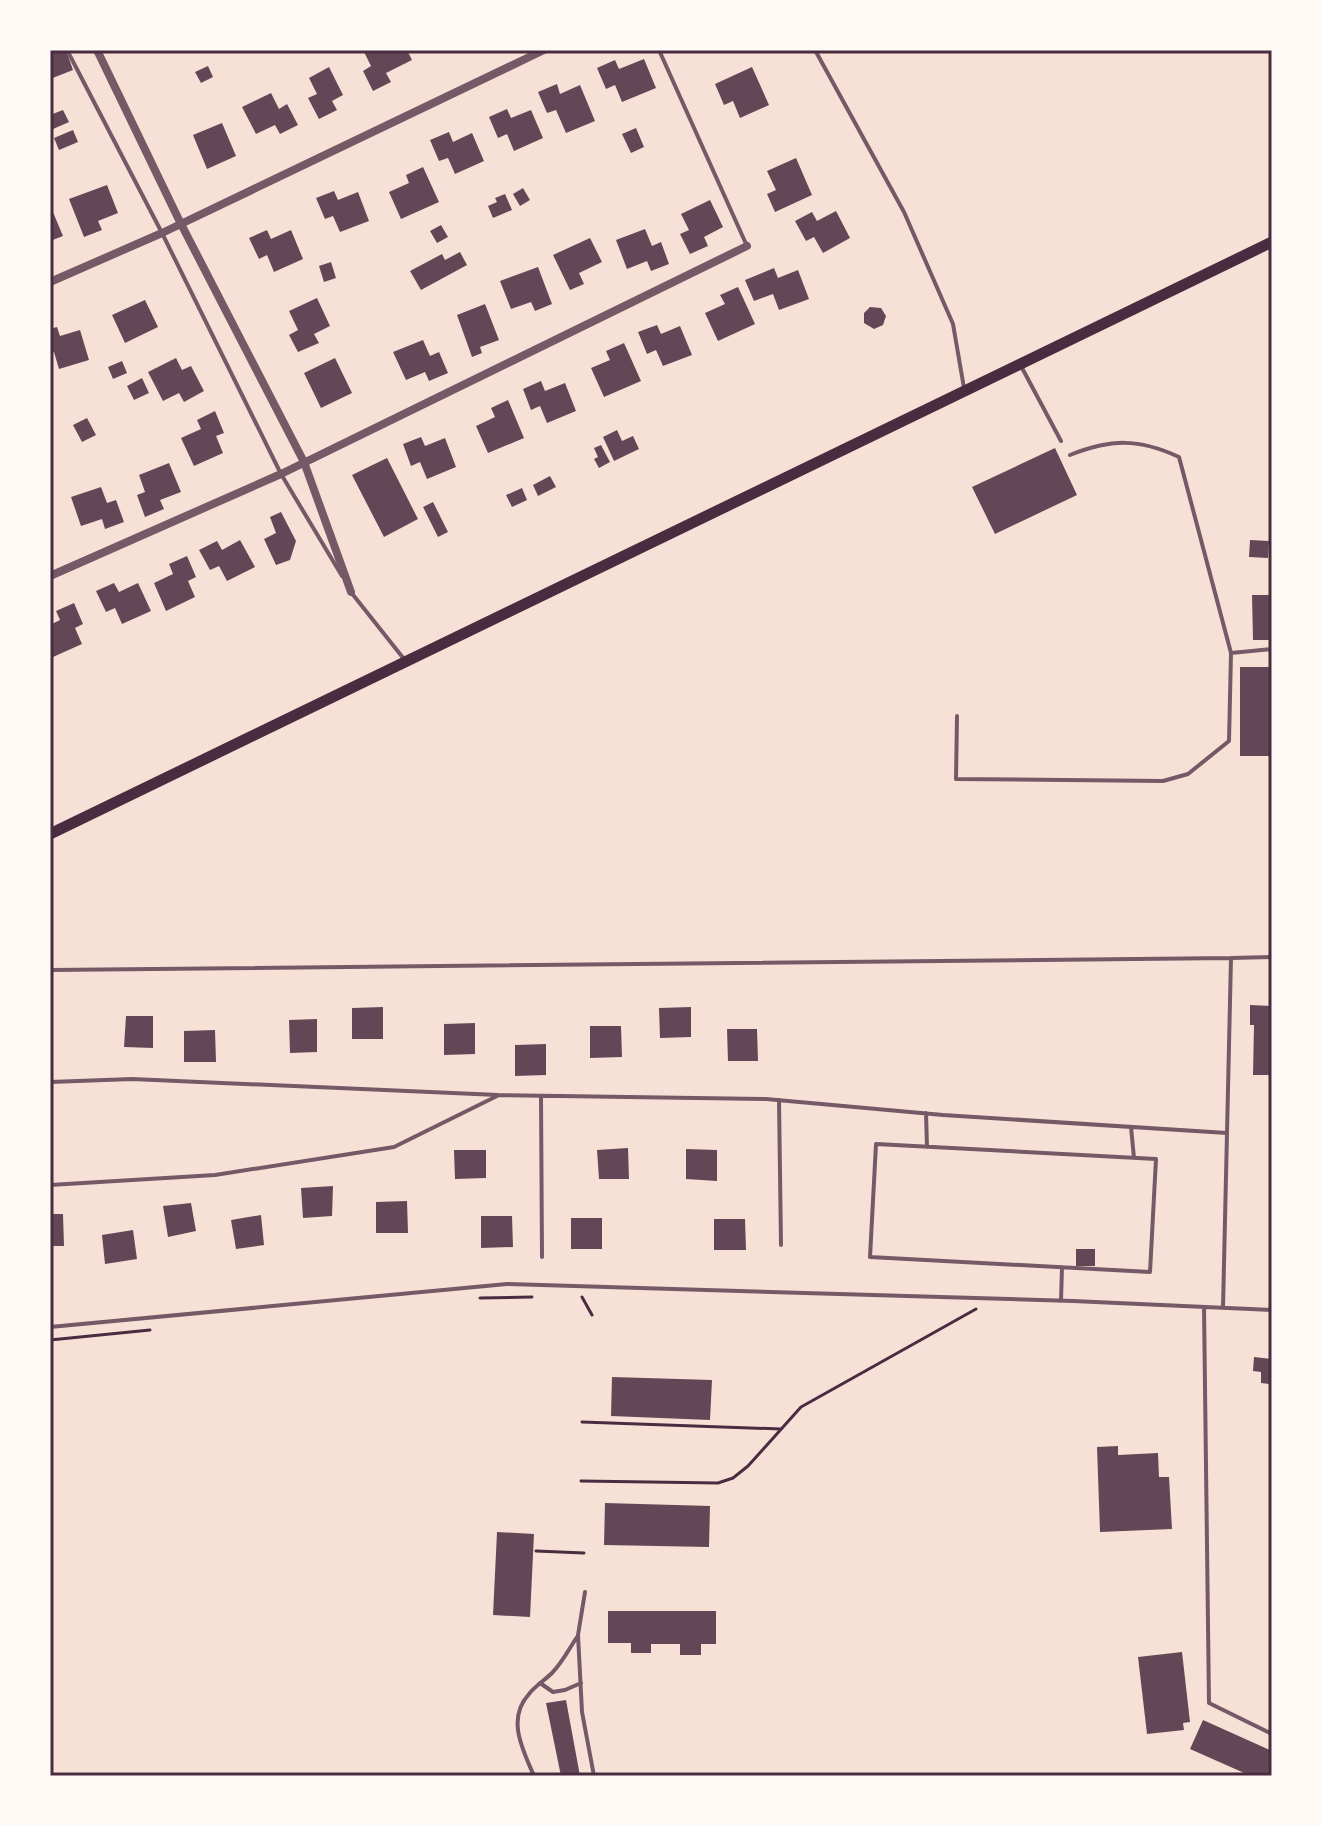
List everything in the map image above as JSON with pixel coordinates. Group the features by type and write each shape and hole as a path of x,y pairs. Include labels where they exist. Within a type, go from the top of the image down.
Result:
{"main road":[{"path":"50,834 1272,242"}],"street":[{"path":"97,50 180,222 304,462 351,592"},
{"path":"50,282 162,233 544,50"},
{"path":"50,576 281,474 747,246"}],"lane":[{"path":"67,50 281,474 351,592 405,660"},
{"path":"659,50 747,246"},
{"path":"815,50 904,212 953,324 965,390"},
{"path":"1020,363 1061,441"},
{"path":"957,716 956,779 1163,781 1188,774 1229,741 1231,653 1179,457 1158,447 1124,441 1096,445 1070,455"},
{"path":"1231,653 1272,649"},
{"path":"50,970 1272,957"},
{"path":"1223,1308 1231,958"},
{"path":"50,1082 132,1079 498,1095 779,1100 1227,1133"},
{"path":"50,1185 215,1175 394,1147 498,1095"},
{"path":"541,1096 542,1257"},
{"path":"779,1100 781,1245"},
{"path":"926,1113 927,1147"},
{"path":"1131,1127 1134,1158"},
{"path":"876,1144 927,1147 1156,1159 1150,1272 870,1257 876,1144"},
{"path":"1061,1301 1062,1267"},
{"path":"50,1327 507,1284 1272,1310"},
{"path":"1204,1307 1209,1703 1272,1734"},
{"path":"585,1592 578,1635 582,1712 594,1776"},
{"path":"534,1776 519,1742 517,1720 527,1695 554,1671 578,1635"},
{"path":"540,1683 553,1692 581,1683"}],"path":[{"path":"581,1295 592,1315"},
{"path":"478,1298 537,1296"},
{"path":"581,1481 718,1483 733,1478 748,1466 801,1407 976,1308"},
{"path":"50,1340 160,1328"},
{"path":"582,1422 781,1429"},
{"path":"536,1551 584,1553"}],"building":[{"path":"50,50 66,50 73,70 50,79"},
{"path":"363,50 407,50 412,60 386,73 391,82 373,91 363,71 371,66"},
{"path":"644,59 656,88 622,102 615,85 606,89 597,68 615,60 619,69"},
{"path":"208,66 213,77 201,83 195,72"},
{"path":"329,67 343,95 332,101 337,110 319,119 308,98 317,94 309,78"},
{"path":"752,67 769,105 740,118 733,101 724,105 715,84"},
{"path":"557,84 560,94 580,85 595,121 566,133 556,110 547,113 538,92"},
{"path":"271,93 279,109 287,104 298,125 280,134 275,125 256,134 242,107"},
{"path":"507,109 511,118 531,110 543,138 514,151 507,134 498,138 489,117"},
{"path":"63,110 69,122 53,129 50,115"},
{"path":"222,123 236,156 207,169 193,135"},
{"path":"636,128 644,147 631,153 622,134"},
{"path":"73,130 78,142 59,150 54,138"},
{"path":"449,132 453,142 472,133 484,161 455,174 448,158 439,161 430,140"},
{"path":"796,158 812,195 775,212 767,194 776,190 767,171"},
{"path":"423,167 439,202 401,219 389,192 409,183 406,175"},
{"path":"107,185 118,213 98,221 102,230 84,237 69,199"},
{"path":"523,188 530,200 520,206 513,194"},
{"path":"334,191 338,200 358,192 369,221 340,232 333,216 325,219 316,198"},
{"path":"505,194 512,210 493,218 488,206 497,202 495,198"},
{"path":"710,200 723,227 704,237 708,246 690,254 680,234 689,230 681,214"},
{"path":"50,205 63,236 50,241"},
{"path":"836,211 850,238 823,253 814,237 806,241 795,221 812,212 817,221"},
{"path":"441,225 448,237 437,243 430,231"},
{"path":"645,229 652,246 661,242 669,264 651,271 647,261 627,269 616,240"},
{"path":"267,230 271,239 291,230 303,259 274,272 267,255 259,259 249,238"},
{"path":"590,238 602,262 579,273 584,284 570,290 553,255"},
{"path":"460,252 467,265 421,290 410,271 442,254 445,260"},
{"path":"331,262 336,278 324,282 319,266"},
{"path":"538,267 552,304 535,311 531,302 511,309 500,281"},
{"path":"774,268 778,278 798,270 809,299 779,310 773,294 754,301 745,280"},
{"path":"738,287 755,324 718,341 705,313 725,304 720,295"},
{"path":"317,298 330,326 314,334 319,343 298,352 289,335 298,330 289,311"},
{"path":"145,300 158,327 125,343 112,315"},
{"path":"485,304 499,340 480,347 482,353 472,357 457,315"},
{"path":"870,307 881,308 886,316 883,325 874,329 864,323 864,313"},
{"path":"657,325 661,334 680,326 692,355 663,366 656,350 647,354 638,332"},
{"path":"57,327 60,336 80,330 89,360 59,369 54,352 50,353 50,329"},
{"path":"423,340 430,356 439,352 448,373 429,381 425,372 406,380 393,352"},
{"path":"624,343 641,381 604,397 591,368 610,360 606,351"},
{"path":"176,358 182,370 191,366 204,391 184,402 179,393 163,401 148,372"},
{"path":"335,358 352,393 321,408 304,373"},
{"path":"122,361 127,373 113,379 108,367"},
{"path":"142,378 149,393 134,400 127,386"},
{"path":"541,381 545,391 565,383 576,411 547,423 540,406 531,410 523,389"},
{"path":"508,400 524,438 488,453 476,426 495,417 491,408"},
{"path":"215,411 224,433 216,436 223,453 194,466 181,438 201,429 197,420"},
{"path":"87,418 96,435 82,442 73,425"},
{"path":"617,430 622,441 633,436 639,449 614,461 603,437"},
{"path":"421,437 425,446 445,438 456,467 427,479 420,462 411,466 403,444"},
{"path":"601,445 610,462 599,468 594,459 598,457 594,448"},
{"path":"1055,448 1077,495 995,534 972,487"},
{"path":"387,458 418,519 384,537 352,475"},
{"path":"169,463 181,492 160,500 164,509 145,517 137,495 145,492 139,475"},
{"path":"550,476 556,487 538,496 533,485"},
{"path":"101,487 107,503 116,500 124,522 105,529 102,519 81,526 71,497"},
{"path":"522,488 527,500 512,507 506,495"},
{"path":"433,502 448,532 438,537 423,507"},
{"path":"281,512 296,541 290,560 276,565 264,539 276,533 270,517"},
{"path":"240,540 255,567 227,581 219,566 210,570 199,550 217,541 222,550"},
{"path":"1250,540 1269,541 1268,558 1249,557"},
{"path":"187,556 196,577 188,581 195,597 166,611 154,583 173,574 169,564"},
{"path":"114,583 119,592 138,583 151,611 122,624 115,608 106,612 96,591"},
{"path":"1252,595 1272,595 1272,640 1253,640"},
{"path":"74,603 83,624 75,628 82,644 53,657 50,625 60,620 56,611"},
{"path":"1240,667 1272,667 1272,756 1240,756"},
{"path":"1250,1005 1272,1006 1272,1075 1253,1075 1254,1025 1250,1025"},
{"path":"383,1007 383,1039 352,1039 352,1008"},
{"path":"691,1007 691,1037 660,1038 659,1008"},
{"path":"126,1016 153,1016 153,1048 124,1047"},
{"path":"317,1019 317,1052 290,1053 289,1020"},
{"path":"475,1023 475,1054 444,1055 444,1024"},
{"path":"590,1026 621,1026 622,1057 590,1058"},
{"path":"727,1029 757,1029 758,1061 728,1061"},
{"path":"215,1030 216,1062 184,1062 184,1031"},
{"path":"546,1044 546,1075 515,1076 515,1045"},
{"path":"628,1148 629,1179 599,1179 597,1150"},
{"path":"686,1149 717,1150 717,1181 686,1179"},
{"path":"454,1150 486,1150 486,1178 455,1179"},
{"path":"333,1186 332,1216 303,1218 301,1188"},
{"path":"407,1201 408,1233 376,1233 376,1202"},
{"path":"191,1203 196,1231 168,1237 163,1206"},
{"path":"50,1214 63,1214 64,1246 50,1246"},
{"path":"261,1215 264,1245 236,1249 231,1220"},
{"path":"481,1216 512,1216 513,1247 481,1248"},
{"path":"571,1218 602,1218 602,1249 571,1249"},
{"path":"714,1219 745,1219 746,1250 714,1250"},
{"path":"133,1230 137,1259 105,1264 102,1235"},
{"path":"1076,1249 1095,1249 1095,1266 1076,1266"},
{"path":"1254,1357 1272,1359 1272,1391 1269,1384 1261,1383 1261,1372 1253,1371"},
{"path":"612,1377 712,1380 710,1420 611,1416"},
{"path":"1118,1446 1118,1455 1158,1453 1159,1477 1169,1477 1172,1529 1100,1532 1097,1447"},
{"path":"605,1503 710,1506 709,1547 604,1545"},
{"path":"497,1532 534,1534 530,1617 493,1615"},
{"path":"608,1611 716,1611 716,1644 701,1644 701,1655 680,1655 680,1644 651,1644 651,1653 631,1653 631,1643 608,1643"},
{"path":"1182,1652 1190,1722 1183,1723 1184,1730 1147,1734 1138,1657"},
{"path":"566,1700 580,1776 561,1776 546,1703"},
{"path":"1203,1720 1272,1751 1272,1776 1251,1776 1190,1749"}]}
